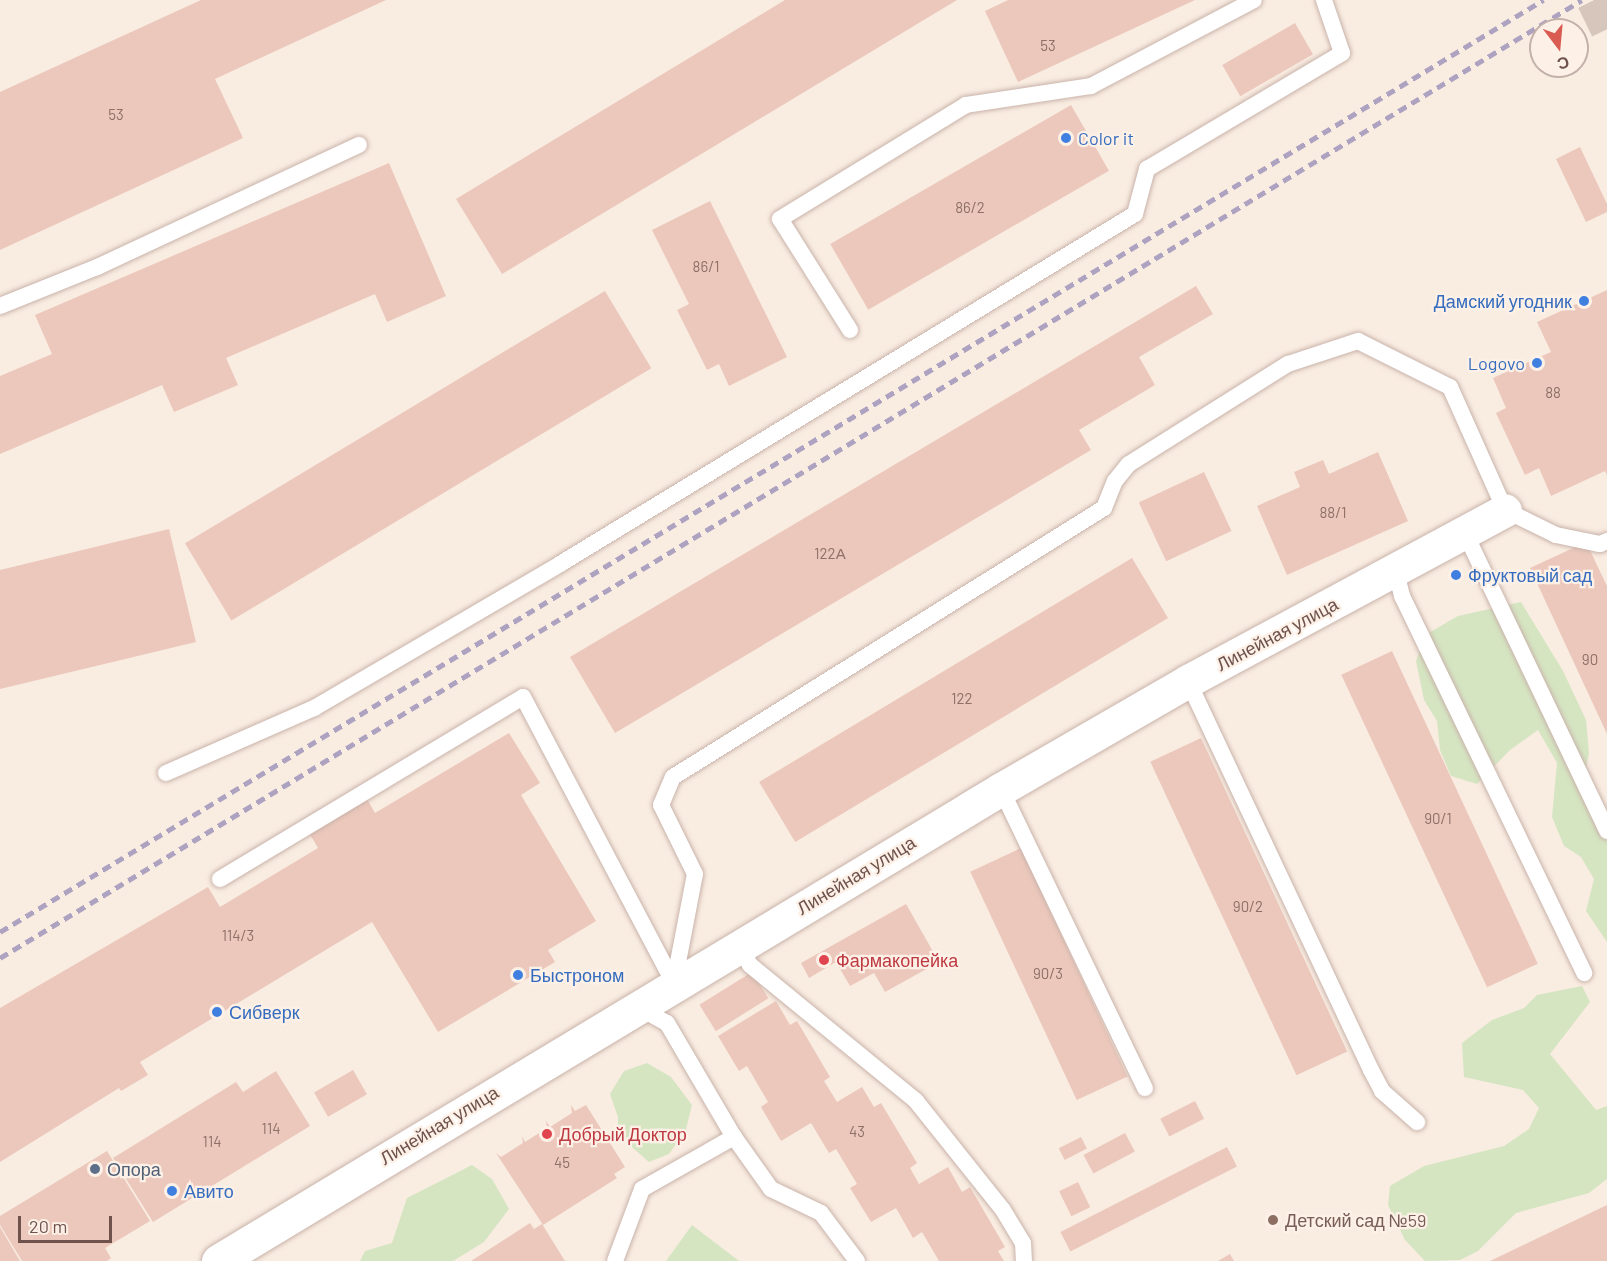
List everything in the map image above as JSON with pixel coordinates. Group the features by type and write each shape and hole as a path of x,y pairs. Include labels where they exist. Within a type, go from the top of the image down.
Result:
{"street":[{"name":"Линейная улица","path":"218,1261 674,983 1001,789 1188,681 1466,535 1505,510"}],"lane":[{"path":"850,330 780,219 966,105 1091,86 1254,0"},
{"path":"166,773 314,708 560,564 1135,214 1147,169 1342,53 1324,0"},
{"path":"0,306 97,267 359,145"},
{"path":"674,983 695,873 661,804 673,777 1104,508 1115,481 1128,464 1288,364 1358,341 1450,387 1505,510 1556,535 1600,544 1607,541"},
{"path":"1466,535 1607,831"},
{"path":"1396,572 1402,596 1584,973"},
{"path":"1188,681 1371,1070 1382,1091 1417,1122"},
{"path":"220,879 523,697 674,983"},
{"path":"1001,789 1145,1088"},
{"path":"738,945 750,965 916,1101 1003,1210 1023,1243 1024,1261"},
{"path":"636,1006 667,1023 734,1137 771,1188 821,1214 857,1261"},
{"path":"615,1261 642,1189 734,1137"}],"green space":[{"path":"1521,602 1563,671 1586,720 1589,753 1584,780 1607,825 1607,942 1586,911 1594,879 1581,857 1564,846 1552,817 1557,763 1538,730 1510,750 1477,784 1451,776 1440,750 1437,721 1424,700 1416,661 1425,635 1458,616"},
{"path":"1582,986 1590,1002 1550,1054 1596,1110 1607,1106 1607,1179 1589,1193 1516,1213 1478,1251 1460,1260 1425,1261 1405,1240 1388,1205 1390,1186 1424,1166 1504,1146 1529,1129 1539,1108 1523,1090 1464,1077 1462,1043 1492,1020 1524,1008 1537,995"},
{"path":"647,1063 671,1077 692,1105 686,1129 669,1154 649,1162 618,1135 618,1117 610,1094 624,1071"},
{"path":"472,1165 492,1179 509,1209 484,1242 453,1261 360,1261 365,1251 392,1243 407,1198"},
{"path":"692,1225 739,1261 666,1261"}],"building":[{"path":"201,0 386,0 215,79 243,138 0,250 0,92"},
{"path":"785,0 957,0 502,274 456,199"},
{"path":"1008,0 1195,0 1018,82 985,11"},
{"path":"1295,23 1313,54 1240,96 1222,65"},
{"path":"1071,105 1109,171 868,310 830,244"},
{"path":"1580,147 1607,204 1607,212 1586,222 1556,159"},
{"path":"389,163 446,296 387,322 375,294 226,358 238,385 174,412 162,385 0,454 0,376 52,354 35,315"},
{"path":"710,201 787,357 729,386 719,364 707,370 677,310 689,304 652,230"},
{"path":"1196,286 1213,314 1139,357 1155,385 1079,430 1091,450 615,733 570,657"},
{"path":"1607,290 1607,475 1605,471 1551,496 1539,468 1525,475 1496,413 1506,408 1493,378 1551,352 1537,322"},
{"path":"605,291 651,368 231,621 185,543"},
{"path":"1378,452 1408,521 1287,575 1257,506 1300,487 1294,472 1323,460 1329,474"},
{"path":"1204,472 1231,531 1166,561 1139,502"},
{"path":"169,529 196,642 0,689 0,570"},
{"path":"1586,542 1607,586 1607,734 1530,568"},
{"path":"1132,558 1168,618 795,842 759,782"},
{"path":"1392,651 1538,964 1487,987 1341,675"},
{"path":"509,733 540,783 521,795 596,921 548,950 555,962 438,1032 372,922 140,1062 148,1075 121,1091 119,1088 0,1162 0,1008 208,887 220,907 318,848 309,833 367,799 375,813"},
{"path":"1201,738 1347,1052 1296,1075 1150,762"},
{"path":"1021,848 1127,1076 1077,1100 970,872"},
{"path":"906,904 939,962 885,992 874,973 850,986 836,962 809,978 801,963"},
{"path":"752,972 768,998 716,1031 699,1005"},
{"path":"776,1001 790,1025 797,1021 830,1077 824,1081 837,1102 862,1087 874,1107 881,1103 917,1163 910,1168 919,1184 948,1167 962,1192 970,1187 1005,1247 998,1251 1004,1261 939,1261 922,1232 913,1238 896,1208 871,1222 850,1188 857,1184 836,1149 829,1153 811,1123 781,1141 761,1107 768,1102 747,1066 739,1071 718,1036"},
{"path":"353,1070 367,1094 328,1117 314,1092"},
{"path":"276,1071 310,1126 153,1222 113,1158 236,1082 243,1092"},
{"path":"1195,1101 1204,1119 1169,1137 1160,1119"},
{"path":"571,1105 575,1111 586,1105 625,1167 614,1174 617,1178 543,1225 496,1153 501,1157 523,1143 522,1136 525,1142 547,1128 546,1121 550,1127 572,1113"},
{"path":"1125,1133 1135,1152 1093,1174 1084,1155"},
{"path":"1081,1137 1087,1149 1065,1160 1059,1148"},
{"path":"1227,1147 1237,1167 1070,1251 1060,1232"},
{"path":"107,1151 150,1221 105,1248 111,1258 107,1261 22,1261 0,1225 0,1216"},
{"path":"1078,1182 1090,1207 1071,1216 1059,1191"},
{"path":"1607,1205 1607,1261 1490,1261"},
{"path":"530,1223 534,1229 542,1224 565,1261 471,1261"},
{"path":"0,1227 20,1261 0,1261"},
{"path":"1230,1254 1234,1261 1218,1261"}],"tunnel":[{"path":"1593,0 1607,29"}],"railway":[{"path":"0,932 1543,0"},
{"path":"0,958 1582,0"}],"place":[{"name":"Color it","path":"1066,138"},
{"name":"Дамский угодник","path":"1584,301"},
{"name":"Logovo","path":"1537,363"},
{"name":"Фруктовый сад","path":"1456,575"},
{"name":"Фармакопейка","path":"824,960"},
{"name":"Быстроном","path":"518,975"},
{"name":"Сибверк","path":"217,1012"},
{"name":"Добрый Доктор","path":"547,1134"},
{"name":"Опора","path":"95,1169"},
{"name":"Авито","path":"172,1191"},
{"name":"Детский сад №59","path":"1273,1220"}]}
